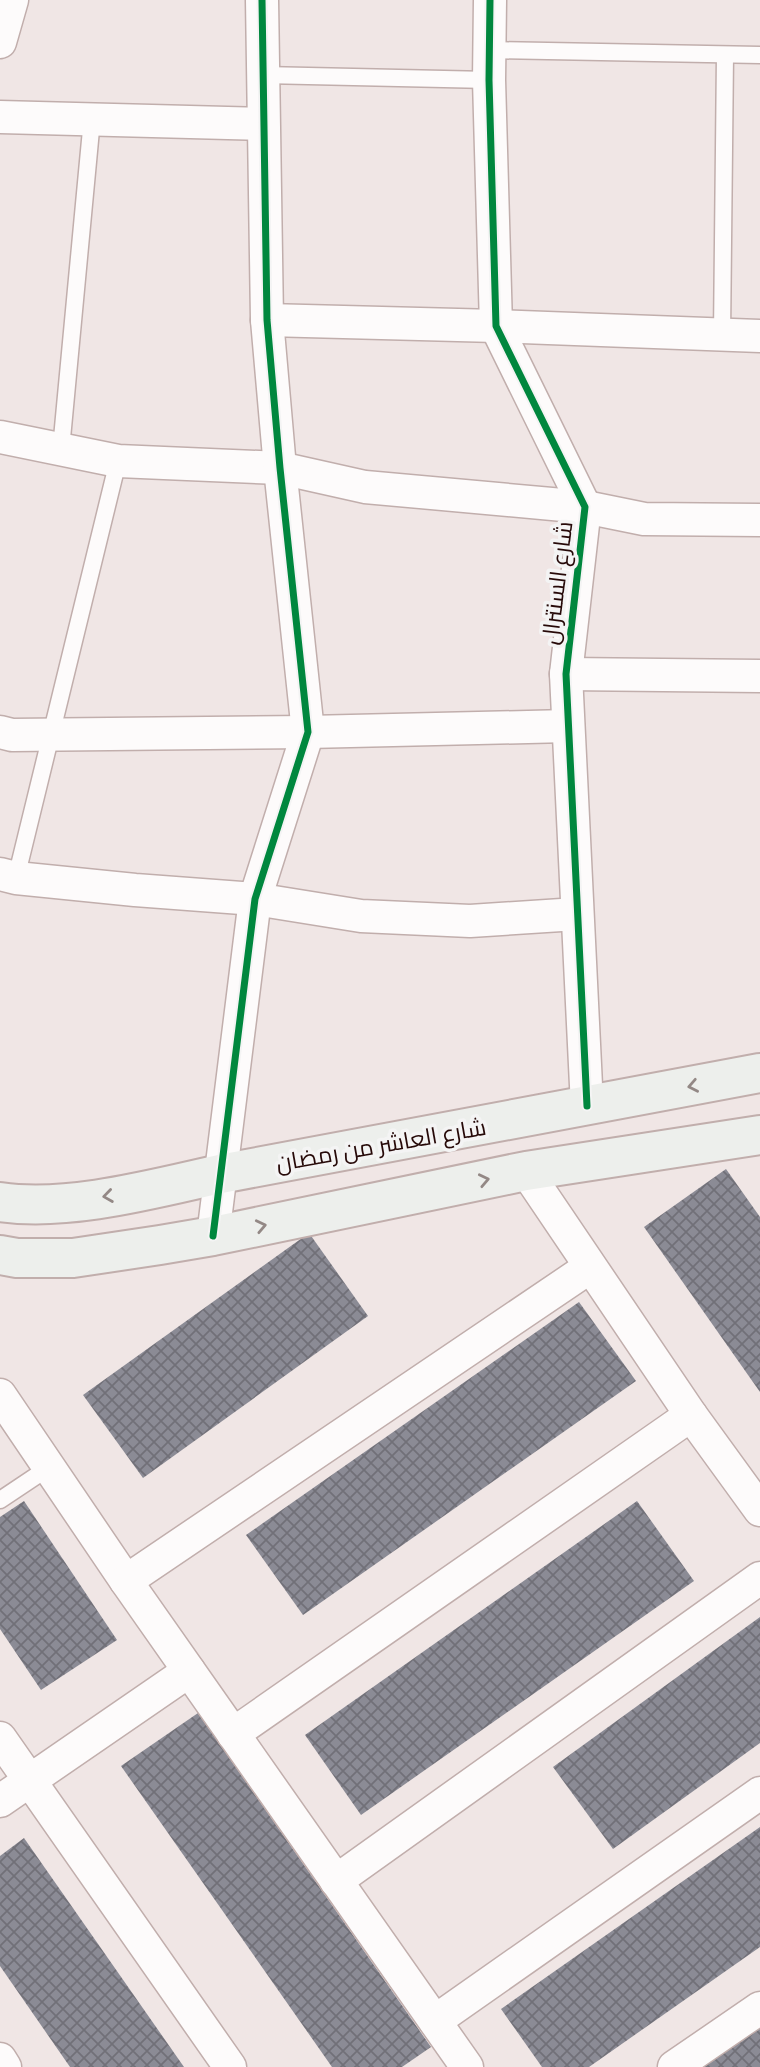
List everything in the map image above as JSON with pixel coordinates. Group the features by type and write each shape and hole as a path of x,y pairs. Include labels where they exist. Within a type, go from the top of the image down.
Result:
{"street":[{"path":"0,42 12,0"},
{"path":"213,1236 255,899 308,732 267,320 262,0"},
{"name":"شارع السنترال","path":"490,0 489,65 496,326 585,507 566,674 587,1107"},
{"path":"0,117 263,124"},
{"path":"267,320 760,336"},
{"path":"0,437 118,461 280,468 365,487 585,507 644,519 760,520"},
{"path":"566,674 760,676"},
{"path":"0,732 12,735 51,735 568,726"},
{"path":"8,876 135,890 255,899 361,916 470,921 577,914"},
{"name":"شارع العاشر من رمضان","path":"0,1202 54,1204 150,1190 220,1174 760,1073"},
{"path":"0,1255 17,1258 73,1258 160,1245 526,1171 760,1135"},
{"path":"526,1171 691,1415 760,1510"},
{"path":"150,1190 160,1245"},
{"path":"126,1581 590,1267"},
{"path":"0,1395 126,1581 435,2021 453,2062"},
{"path":"233,1734 691,1415"},
{"path":"336,1881 760,1578"},
{"path":"0,1801 189,1671"},
{"path":"0,1738 230,2067"},
{"path":"435,2021 760,1793"},
{"path":"674,2067 760,2008"},
{"path":"0,2059 5,2067"}],"lane":[{"path":"722,335 725,55"},
{"path":"263,75 760,55"},
{"path":"61,449 92,119"},
{"path":"8,876 51,735 118,461"},
{"path":"0,1500 48,1468"}],"building":[{"path":"726,1169 760,1217 760,1392 644,1227"},
{"path":"309,1233 368,1316 143,1478 83,1395"},
{"path":"579,1302 636,1381 303,1615 246,1535"},
{"path":"24,1501 117,1640 41,1690 0,1629 0,1517"},
{"path":"637,1501 694,1581 361,1815 305,1735"},
{"path":"760,1617 760,1743 613,1849 553,1767"},
{"path":"198,1713 431,2047 402,2067 332,2067 121,1766"},
{"path":"760,1827 760,1947 589,2067 542,2067 501,2009"},
{"path":"24,1838 184,2067 70,2067 0,1966 0,1856"},
{"path":"760,2025 760,2067 702,2067"}],"cycle path":[{"path":"213,1236 255,899 308,732 267,320 262,0"},
{"path":"490,0 489,80 496,326 585,507 566,674 587,1106"}]}
